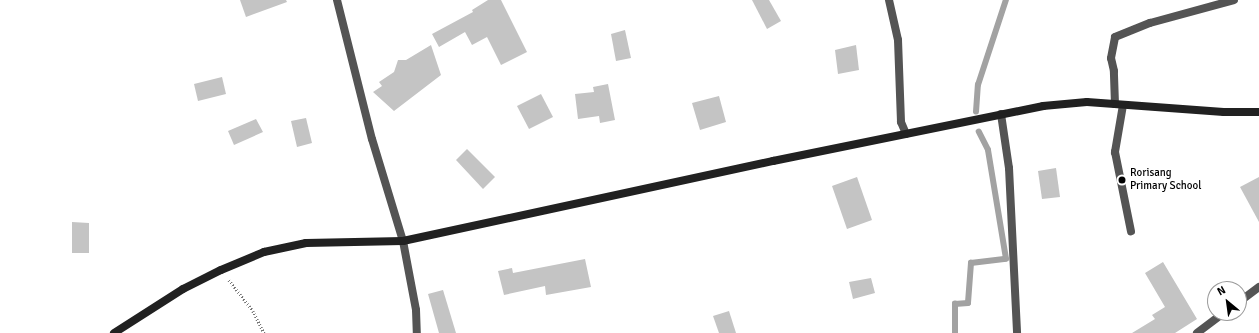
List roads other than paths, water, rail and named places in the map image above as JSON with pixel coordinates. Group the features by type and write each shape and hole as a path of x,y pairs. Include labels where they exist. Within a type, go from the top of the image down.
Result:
{"street":[{"path":"337,0 372,139 403,241 416,310 417,333"},
{"path":"889,0 898,40 901,122 906,134"},
{"path":"1131,231 1115,152 1119,104 1114,71 1110,58 1115,37 1150,23 1234,0"},
{"path":"114,333 183,288 221,270 264,252 306,243 403,241 1043,106 1087,102 1259,112"},
{"path":"1001,114 1009,168 1017,333"},
{"path":"1247,296 1259,287"},
{"path":"1197,333 1213,321"}],"waterway":[{"path":"976,112 978,85 1006,0"},
{"path":"955,333 955,304 968,303 971,263 1006,259 988,150 979,132"}],"place":[{"name":"Rorisang Primary School","path":"1122,180"}]}
